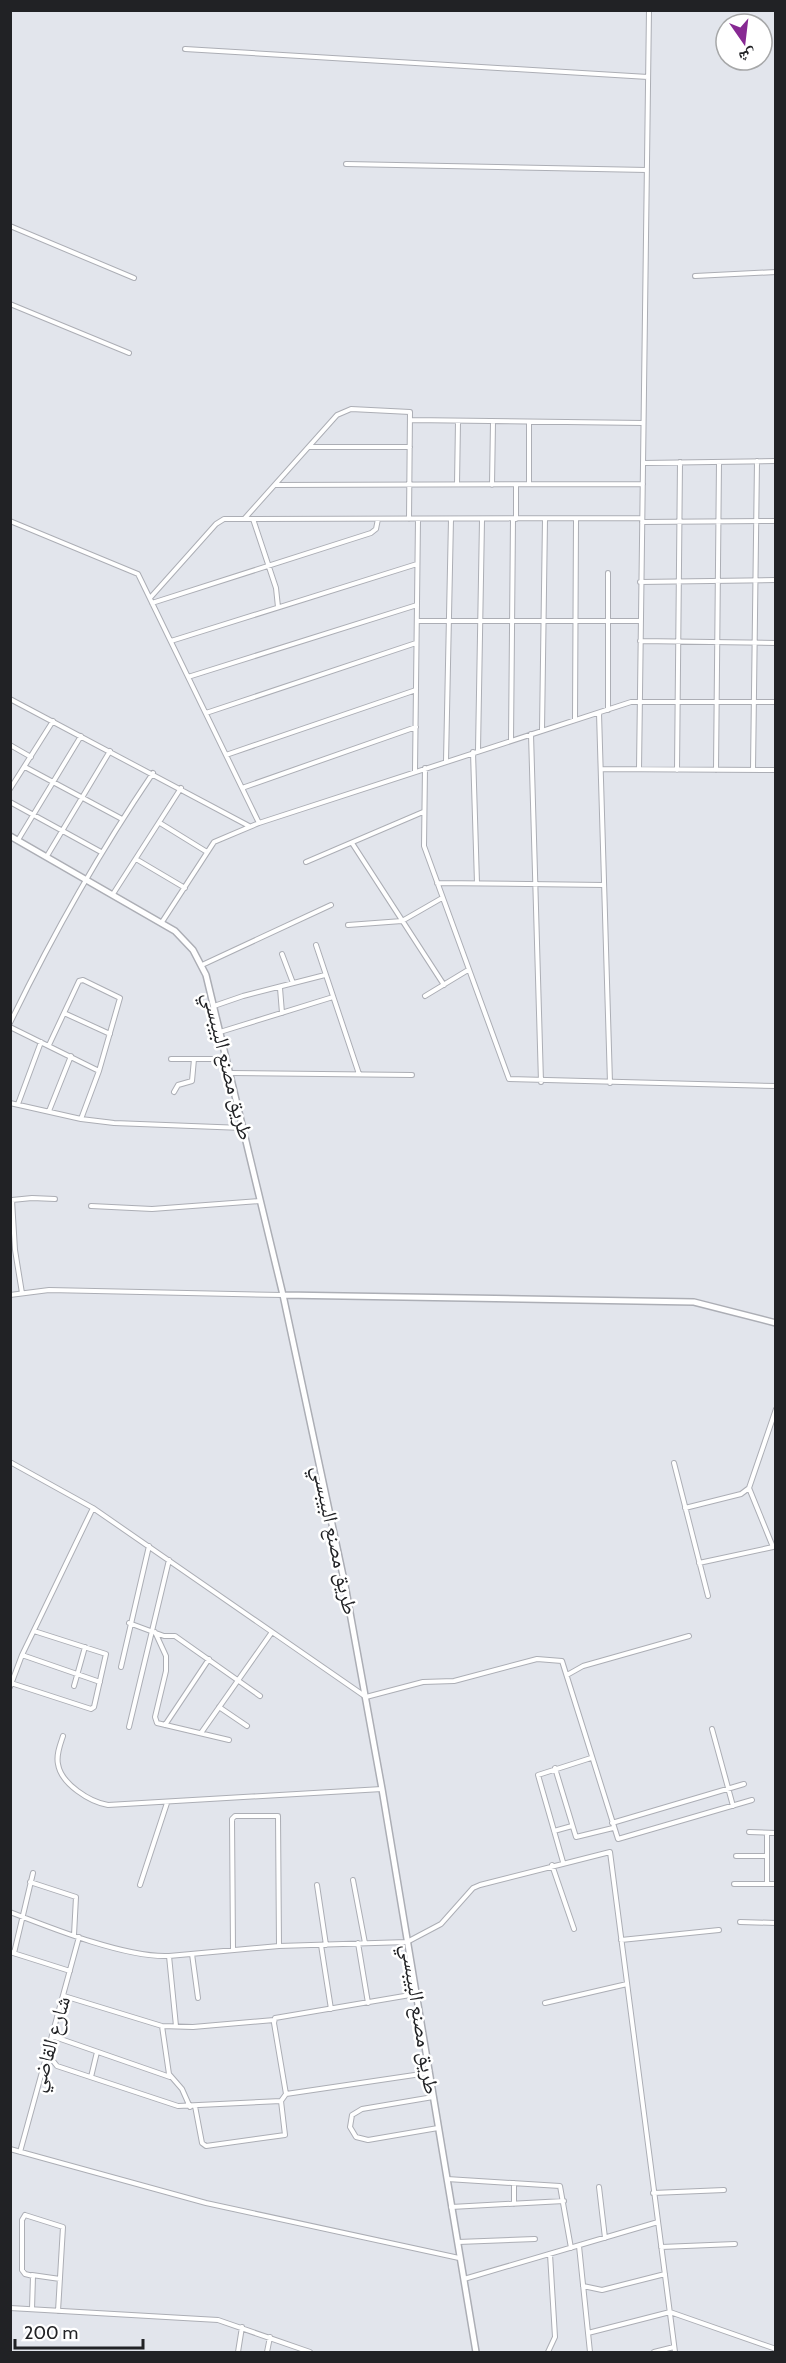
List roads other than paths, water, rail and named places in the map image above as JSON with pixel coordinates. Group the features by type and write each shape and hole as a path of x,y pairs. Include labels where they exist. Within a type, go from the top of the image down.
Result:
{"main road":[{"name":"طريق مصنع البيبسي","path":"10,836 162,922 186,941 202,965 244,1128 283,1295 366,1697 476,2352"},
{"path":"283,1295 694,1302 776,1323"}],"street":[{"path":"639,769 639,621 644,463 649,10"},
{"path":"185,49 648,77"},
{"path":"346,164 646,170"},
{"path":"10,226 134,278"},
{"path":"695,276 776,272"},
{"path":"10,304 129,353"},
{"path":"245,519 341,411 407,410 410,412 411,420 409,519"},
{"path":"411,420 643,423"},
{"path":"457,484 458,422"},
{"path":"492,484 493,422"},
{"path":"529,422 529,485"},
{"path":"309,447 410,447"},
{"path":"753,770 757,461"},
{"path":"644,463 776,461"},
{"path":"677,770 680,462"},
{"path":"716,770 719,462"},
{"path":"275,485 643,484"},
{"path":"511,740 516,485"},
{"path":"150,598 216,524 224,519 576,519 680,522 776,520"},
{"path":"253,519 278,607"},
{"path":"152,603 373,532 378,519"},
{"path":"415,771 418,519"},
{"path":"446,761 451,519"},
{"path":"477,884 476,751 482,519"},
{"path":"542,730 545,519"},
{"path":"575,720 576,519"},
{"path":"10,521 135,572 150,598 259,823"},
{"path":"171,641 417,564"},
{"path":"608,573 608,710"},
{"path":"640,582 776,580"},
{"path":"188,677 417,605"},
{"path":"417,621 639,621"},
{"path":"640,641 776,643"},
{"path":"206,714 416,644"},
{"path":"226,755 416,690"},
{"path":"10,699 250,826"},
{"path":"162,922 217,839 250,826 476,751 640,701 776,702"},
{"path":"599,713 610,1083"},
{"path":"10,789 53,721"},
{"path":"242,788 416,727"},
{"path":"531,734 541,1082"},
{"path":"18,840 81,736"},
{"path":"10,745 31,757"},
{"path":"47,856 110,751"},
{"path":"25,767 122,819"},
{"path":"425,768 424,846 509,1079 541,1082 776,1086"},
{"path":"601,769 776,770"},
{"path":"99,1071 10,1025 44,952 101,852 153,773"},
{"path":"113,894 181,788"},
{"path":"10,802 101,852"},
{"path":"306,862 423,812"},
{"path":"160,824 207,852"},
{"path":"351,843 444,985"},
{"path":"136,859 185,888"},
{"path":"436,884 604,885"},
{"path":"348,925 402,921 442,898"},
{"path":"202,965 331,905"},
{"path":"316,945 359,1074"},
{"path":"282,954 293,983"},
{"path":"425,996 468,970"},
{"path":"214,1006 243,996 325,975"},
{"path":"49,1045 79,981 118,996 120,1001 99,1071 81,1119"},
{"path":"280,988 282,1013"},
{"path":"220,1032 333,997"},
{"path":"10,1006 17,1010"},
{"path":"63,1013 110,1034"},
{"path":"18,1104 41,1042"},
{"path":"49,1111 71,1056"},
{"path":"171,1059 226,1059"},
{"path":"174,1092 178,1085 192,1081 194,1059"},
{"path":"230,1073 412,1076"},
{"path":"10,1102 81,1119 244,1128"},
{"path":"22,1293 15,1250 12,1200 54,1199"},
{"path":"91,1206 152,1209 260,1201"},
{"path":"10,1295 49,1290 283,1295"},
{"path":"686,1508 741,1494 748,1488 776,1409"},
{"path":"10,1462 93,1508 366,1697 423,1682 454,1681 537,1659 562,1661 591,1758 620,1840 752,1800"},
{"path":"674,1463 708,1596"},
{"path":"699,1563 773,1547 748,1488"},
{"path":"34,1631 106,1655 94,1707 91,1710 11,1685 22,1655 93,1508"},
{"path":"121,1667 129,1623 149,1546"},
{"path":"129,1727 154,1631 169,1560"},
{"path":"129,1623 166,1637 176,1637 260,1696"},
{"path":"154,1631 166,1656 166,1671 155,1720 165,1725 229,1740"},
{"path":"201,1733 272,1632"},
{"path":"567,1676 583,1666 689,1636"},
{"path":"74,1686 85,1647"},
{"path":"22,1655 100,1683"},
{"path":"165,1725 209,1659"},
{"path":"219,1707 247,1726"},
{"path":"712,1729 733,1806"},
{"path":"63,1736 57,1758 59,1770 91,1799 113,1805 382,1789"},
{"path":"563,1862 538,1777 540,1773 591,1758"},
{"path":"555,1768 574,1835 579,1837 744,1784"},
{"path":"140,1885 167,1803"},
{"path":"233,1949 232,1819 235,1816 278,1816 279,1946"},
{"path":"554,1831 572,1826"},
{"path":"749,1832 776,1833"},
{"path":"767,1833 767,1884"},
{"path":"10,1912 77,1936 169,1956 279,1946 408,1942 441,1924 480,1885 563,1862 610,1852 675,2352"},
{"path":"736,1856 767,1856"},
{"path":"552,1865 574,1929"},
{"path":"33,1873 12,1952 70,1971"},
{"path":"353,1880 364,1943"},
{"name":"شارع القاضي","path":"20,2152 64,1996 77,1936 76,1897 30,1882"},
{"path":"734,1884 776,1884"},
{"path":"316,1885 331,2009"},
{"path":"740,1922 776,1923"},
{"path":"621,1940 719,1930"},
{"path":"358,1943 368,2003"},
{"path":"192,1954 198,1998"},
{"path":"169,1956 176,2026"},
{"path":"545,2003 627,1984"},
{"path":"64,1996 162,2026 193,2027 274,2020 416,1994"},
{"path":"52,2036 170,2077 182,2089 193,2106 202,2143 206,2146 285,2135 281,2101 286,2094 274,2020"},
{"path":"162,2026 170,2077"},
{"path":"91,2077 97,2052"},
{"path":"47,2053 57,2066 174,2106 281,2101"},
{"path":"286,2094 428,2073"},
{"path":"433,2097 362,2109 352,2115 350,2127 356,2137 368,2140 438,2128"},
{"path":"10,2150 206,2203 459,2258"},
{"path":"447,2178 560,2186 570,2248"},
{"path":"514,2183 514,2204"},
{"path":"599,2187 605,2238"},
{"path":"653,2193 724,2190"},
{"path":"451,2207 564,2201"},
{"path":"24,2215 24,2273 60,2279"},
{"path":"24,2215 63,2227 58,2311"},
{"path":"24,2215 22,2220 22,2270 25,2274 33,2276 32,2309"},
{"path":"464,2279 658,2223"},
{"path":"457,2242 535,2240"},
{"path":"661,2247 735,2244"},
{"path":"579,2246 590,2352"},
{"path":"548,2352 555,2337 550,2254"},
{"path":"583,2286 602,2290 665,2274"},
{"path":"10,2308 218,2320 270,2337 297,2350 310,2352"},
{"path":"588,2333 670,2312 776,2349"},
{"path":"238,2352 242,2327"},
{"path":"267,2352 270,2337"},
{"path":"654,2352 674,2347"}]}
